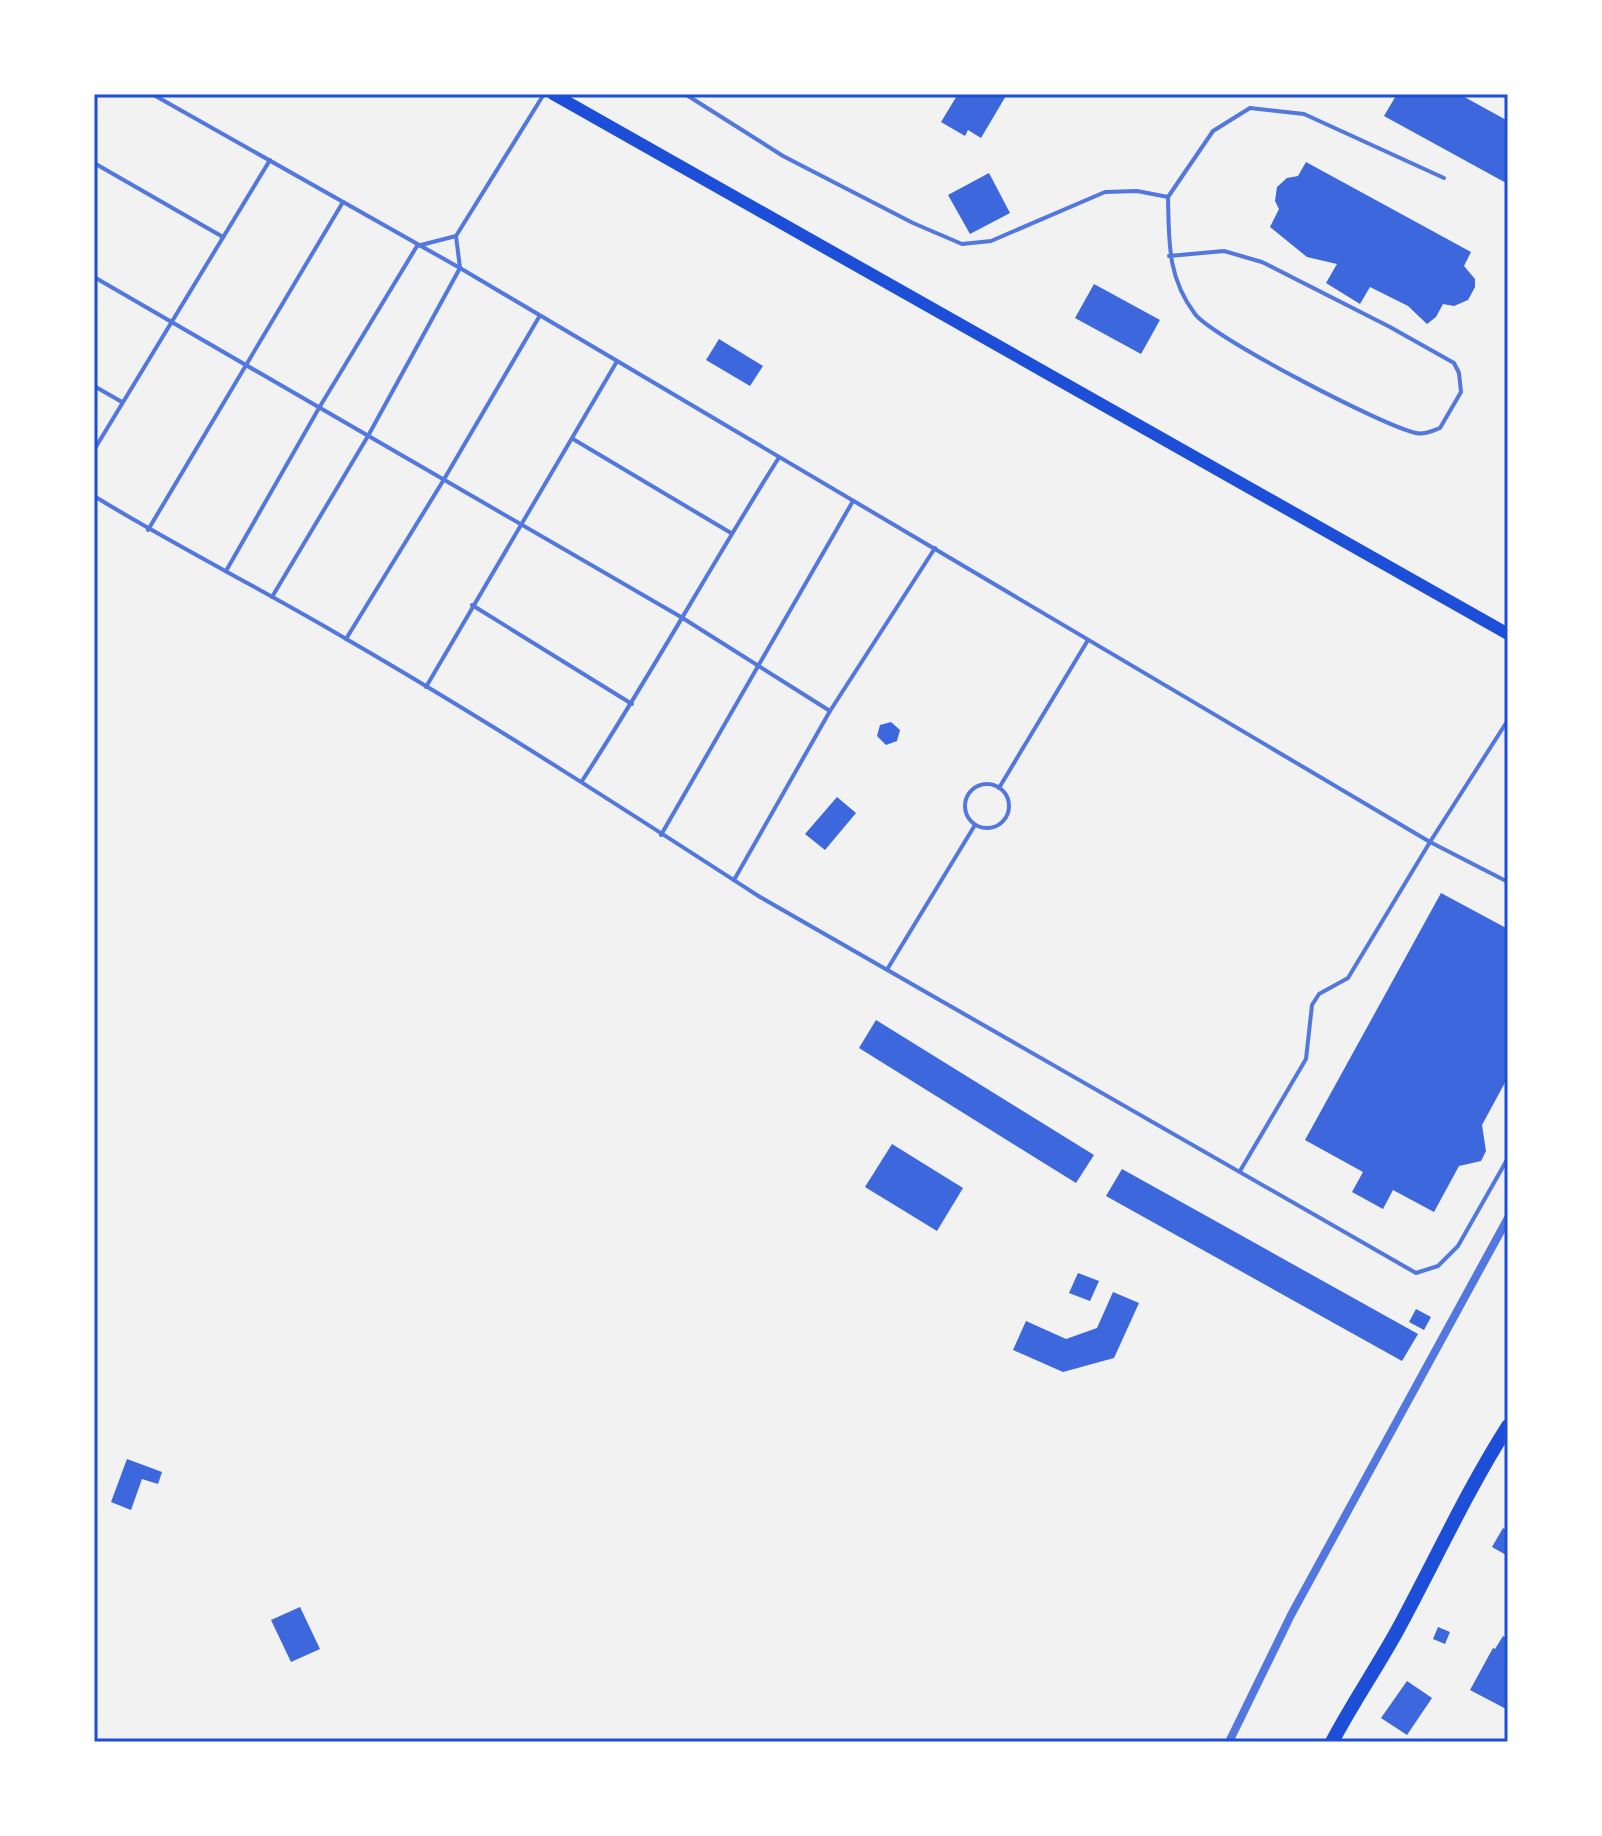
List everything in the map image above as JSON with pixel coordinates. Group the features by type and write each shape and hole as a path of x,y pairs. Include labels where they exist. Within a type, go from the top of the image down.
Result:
{"main road":[{"path":"553,94 1508,634"},
{"path":"1332,1742 1359,1690 1395,1634 1473,1485 1508,1426"}],"street":[{"path":"1229,1742 1291,1615 1508,1218"}],"lane":[{"path":"152,94 460,268 778,459 935,548 1430,842 1508,882"},
{"path":"271,598 368,436 460,268 456,236 544,94"},
{"path":"685,94 783,156 913,223 962,244 991,241 1105,192 1137,191 1168,197"},
{"path":"1169,256 1224,251 1262,262 1454,363 1459,373 1461,392 1440,428 1420,435 1391,425 1236,345 1197,317 1179,288 1169,256 1168,197 1213,131 1250,108 1304,114 1444,178"},
{"path":"94,450 270,160"},
{"path":"94,163 223,237"},
{"path":"148,530 343,202"},
{"path":"226,571 319,408 417,246 456,236"},
{"path":"94,277 443,481 522,523 681,617 830,711"},
{"path":"346,639 539,317"},
{"path":"426,687 616,363"},
{"path":"94,386 122,402"},
{"path":"573,439 731,533"},
{"path":"582,782 778,459"},
{"path":"94,496 148,530 346,639 582,782 734,880 1416,1273 1438,1266 1458,1246 1508,1158"},
{"path":"661,835 853,501"},
{"path":"734,880 830,711 935,548"},
{"path":"472,605 632,704"},
{"path":"999,788 1088,640"},
{"path":"1240,1172 1306,1059 1312,1005 1319,994 1348,978 1508,720"},
{"path":"982,785 999,788 1009,803 1003,821 986,828 975,825 965,811 968,794 982,785"},
{"path":"888,968 975,825"}],"building":[{"path":"958,94 1007,94 981,138 968,130 965,136 941,122"},
{"path":"1397,94 1459,94 1508,121 1508,184 1384,116"},
{"path":"1306,162 1471,252 1464,266 1475,279 1475,287 1468,300 1454,306 1443,304 1436,317 1427,324 1408,306 1370,287 1360,304 1326,283 1337,264 1307,257 1270,227 1279,209 1275,201 1277,187 1287,178 1298,176"},
{"path":"989,173 1010,213 970,234 948,195"},
{"path":"1094,284 1160,320 1141,354 1075,318"},
{"path":"719,339 763,366 750,386 706,360"},
{"path":"891,722 900,730 897,741 886,745 877,736 880,725"},
{"path":"837,797 856,813 825,850 805,834"},
{"path":"1441,893 1508,929 1508,1077 1482,1125 1486,1151 1481,1161 1459,1166 1434,1212 1393,1190 1383,1209 1352,1192 1363,1172 1305,1140"},
{"path":"876,1020 1094,1155 1076,1183 859,1048"},
{"path":"892,1144 963,1188 937,1231 865,1187"},
{"path":"1122,1169 1418,1334 1402,1361 1106,1196"},
{"path":"1078,1273 1099,1281 1090,1301 1069,1293"},
{"path":"1113,1292 1139,1303 1114,1358 1063,1372 1013,1350 1026,1321 1066,1339 1097,1328"},
{"path":"1416,1309 1431,1317 1424,1330 1409,1322"},
{"path":"127,1459 162,1472 158,1484 142,1479 131,1510 111,1502"},
{"path":"1503,1528 1508,1531 1508,1556 1492,1547"},
{"path":"300,1607 320,1649 291,1662 271,1620"},
{"path":"1438,1627 1450,1632 1445,1644 1433,1639"},
{"path":"1503,1636 1508,1639 1508,1710 1470,1690"},
{"path":"1407,1681 1432,1698 1407,1735 1381,1718"}]}
